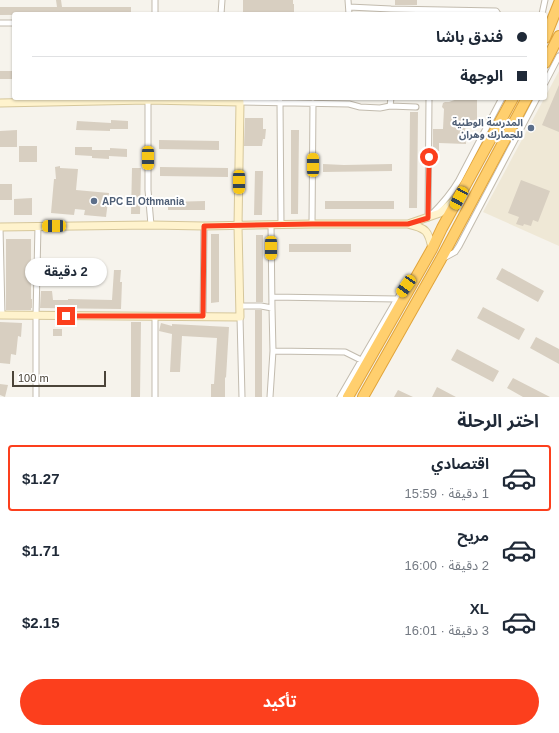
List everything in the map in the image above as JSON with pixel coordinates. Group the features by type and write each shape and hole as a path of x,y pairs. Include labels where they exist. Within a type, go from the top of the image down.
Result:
{"highway":[{"path":"547,33 559,3"},
{"path":"547,59 559,36"},
{"path":"348,397 432,249 512,100"},
{"path":"363,397 441,259 525,100"}],"street":[{"path":"155,0 155,12"},
{"path":"221,12 222,0"},
{"path":"348,0 349,12"},
{"path":"542,12 545,0"},
{"path":"349,7 391,11 497,12"},
{"path":"0,23 12,23"},
{"path":"547,79 559,56"},
{"path":"0,103 77,100 220,100 240,102 314,103 349,101 360,107 380,108 390,106 416,106"},
{"path":"148,100 148,190 151,225"},
{"path":"390,100 390,106"},
{"path":"428,218 430,100"},
{"path":"428,218 446,199 459,180 501,100"},
{"path":"441,259 455,252 459,246 536,100"},
{"path":"240,102 238,226 242,397"},
{"path":"280,102 281,225"},
{"path":"312,224 314,103"},
{"path":"408,224 440,213 459,198"},
{"path":"240,317 1,315 0,227 408,224 415,225 424,230 430,236 432,249"},
{"path":"270,397 273,351 271,225"},
{"path":"36,397 38,226"},
{"path":"203,316 204,226"},
{"path":"340,397 397,299 406,286 417,275"},
{"path":"272,297 397,299"},
{"path":"240,306 272,308"},
{"path":"155,316 155,397"},
{"path":"273,351 345,352 361,360"}],"shaded area":[{"path":"559,71 559,246 483,212 543,100 547,100 547,93"}],"building":[{"path":"56,0 61,0 62,7 131,7 131,12 12,12 12,15 0,15 0,7 57,7"},
{"path":"243,0 293,0 294,4 294,12 243,12"},
{"path":"395,0 417,0 417,5 395,5"},
{"path":"0,71 12,71 12,79 0,79"},
{"path":"559,85 559,132 542,125"},
{"path":"454,100 477,100 477,122 465,121 466,144 439,143 439,151 433,150 433,129 443,129 444,109 442,107 443,103"},
{"path":"410,112 418,112 417,208 409,208"},
{"path":"245,118 263,118 263,129 266,129 265,139 263,139 262,146 244,146"},
{"path":"111,120 128,121 128,129 110,129 110,131 76,130 77,121 111,123"},
{"path":"17,130 17,147 0,147 0,131"},
{"path":"291,130 299,130 298,214 291,214"},
{"path":"159,140 219,141 219,150 159,149"},
{"path":"19,146 37,146 37,162 19,162"},
{"path":"75,147 92,147 92,150 110,150 110,148 127,149 127,157 109,156 109,159 75,155"},
{"path":"323,164 392,164 392,171 323,172"},
{"path":"60,166 60,168 78,169 76,190 109,193 106,217 84,215 85,210 75,209 74,215 51,213 54,179 56,179 55,167"},
{"path":"160,167 228,168 228,177 160,176"},
{"path":"132,168 141,168 140,214 131,214"},
{"path":"255,171 263,171 262,215 254,215"},
{"path":"521,180 550,191 538,222 533,220 531,226 516,224 519,217 508,213"},
{"path":"0,184 12,184 12,200 0,200"},
{"path":"32,198 32,215 14,215 14,199"},
{"path":"205,201 205,210 168,210 168,202"},
{"path":"325,201 394,201 394,209 325,209"},
{"path":"211,234 219,234 219,302 211,303"},
{"path":"256,235 263,235 263,302 256,302"},
{"path":"6,239 31,239 31,310 6,310"},
{"path":"289,244 351,244 351,252 289,252"},
{"path":"502,268 544,291 538,302 496,279"},
{"path":"114,270 121,270 121,309 40,308 41,291 52,291 53,300 112,300"},
{"path":"483,307 525,329 519,340 477,318"},
{"path":"255,310 262,310 262,397 255,397"},
{"path":"0,322 22,323 21,337 18,336 16,355 11,354 10,364 0,363"},
{"path":"131,322 141,322 140,397 131,397"},
{"path":"161,323 172,326 172,324 229,327 225,397 211,397 211,384 214,384 217,338 182,336 180,372 170,372 172,334 159,331"},
{"path":"53,329 62,329 62,336 53,336"},
{"path":"536,337 559,349 559,364 530,348"},
{"path":"457,349 499,371 493,382 451,360"},
{"path":"513,378 550,397 523,397 507,388"},
{"path":"0,384 8,385 5,397 0,395"},
{"path":"437,387 456,397 432,397"},
{"path":"398,390 413,397 394,397"}],"place":[{"name":"المدرسة الوطنية للجمارك وهران","path":"531,128"},
{"name":"APC El Othmania","path":"94,201"}],"route":[{"path":"66,316 203,316 204,226 360,223 408,224 428,218 429,157"}]}
